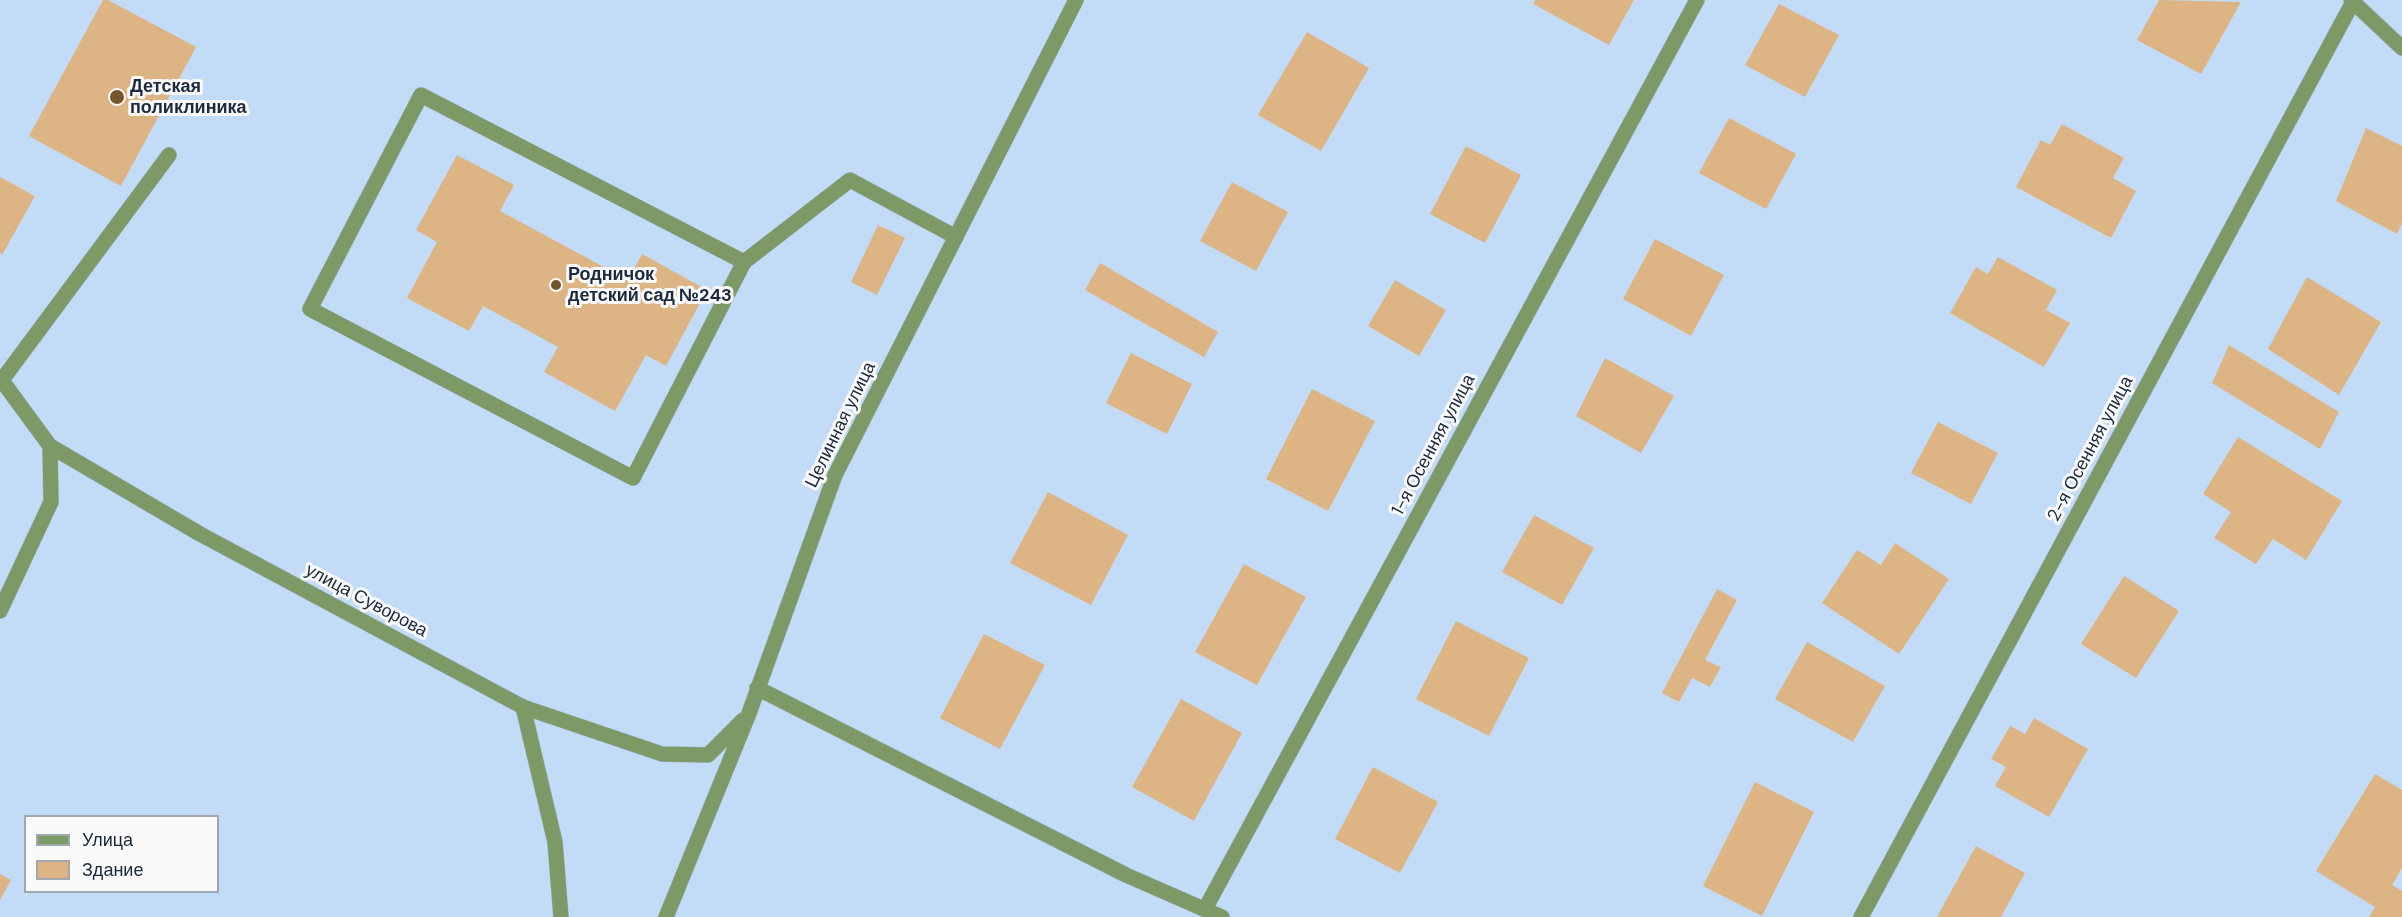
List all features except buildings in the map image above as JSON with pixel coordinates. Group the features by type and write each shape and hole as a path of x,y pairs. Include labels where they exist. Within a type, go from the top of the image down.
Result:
{"street":[{"name":"Целинная улица","path":"666,917 748,716 835,475 1076,0"},
{"name":"1-я Осенняя улица","path":"1205,909 1697,0"},
{"path":"2353,1 2402,48"},
{"name":"2-я Осенняя улица","path":"1861,917 2353,1"},
{"path":"744,262 421,95 310,309 633,477 744,262 850,180 956,237"},
{"path":"1,379 169,155"},
{"name":"улица Суворова","path":"1,379 50,446 200,534 523,707 662,754 708,755 748,716"},
{"path":"0,611 51,502 50,446"},
{"path":"757,688 1126,875 1222,917"},
{"path":"523,707 555,842 561,917"}],"place":[{"name":"Детская поликлиника","path":"117,97"},
{"name":"Родничок детский сад №243","path":"556,285"}]}
